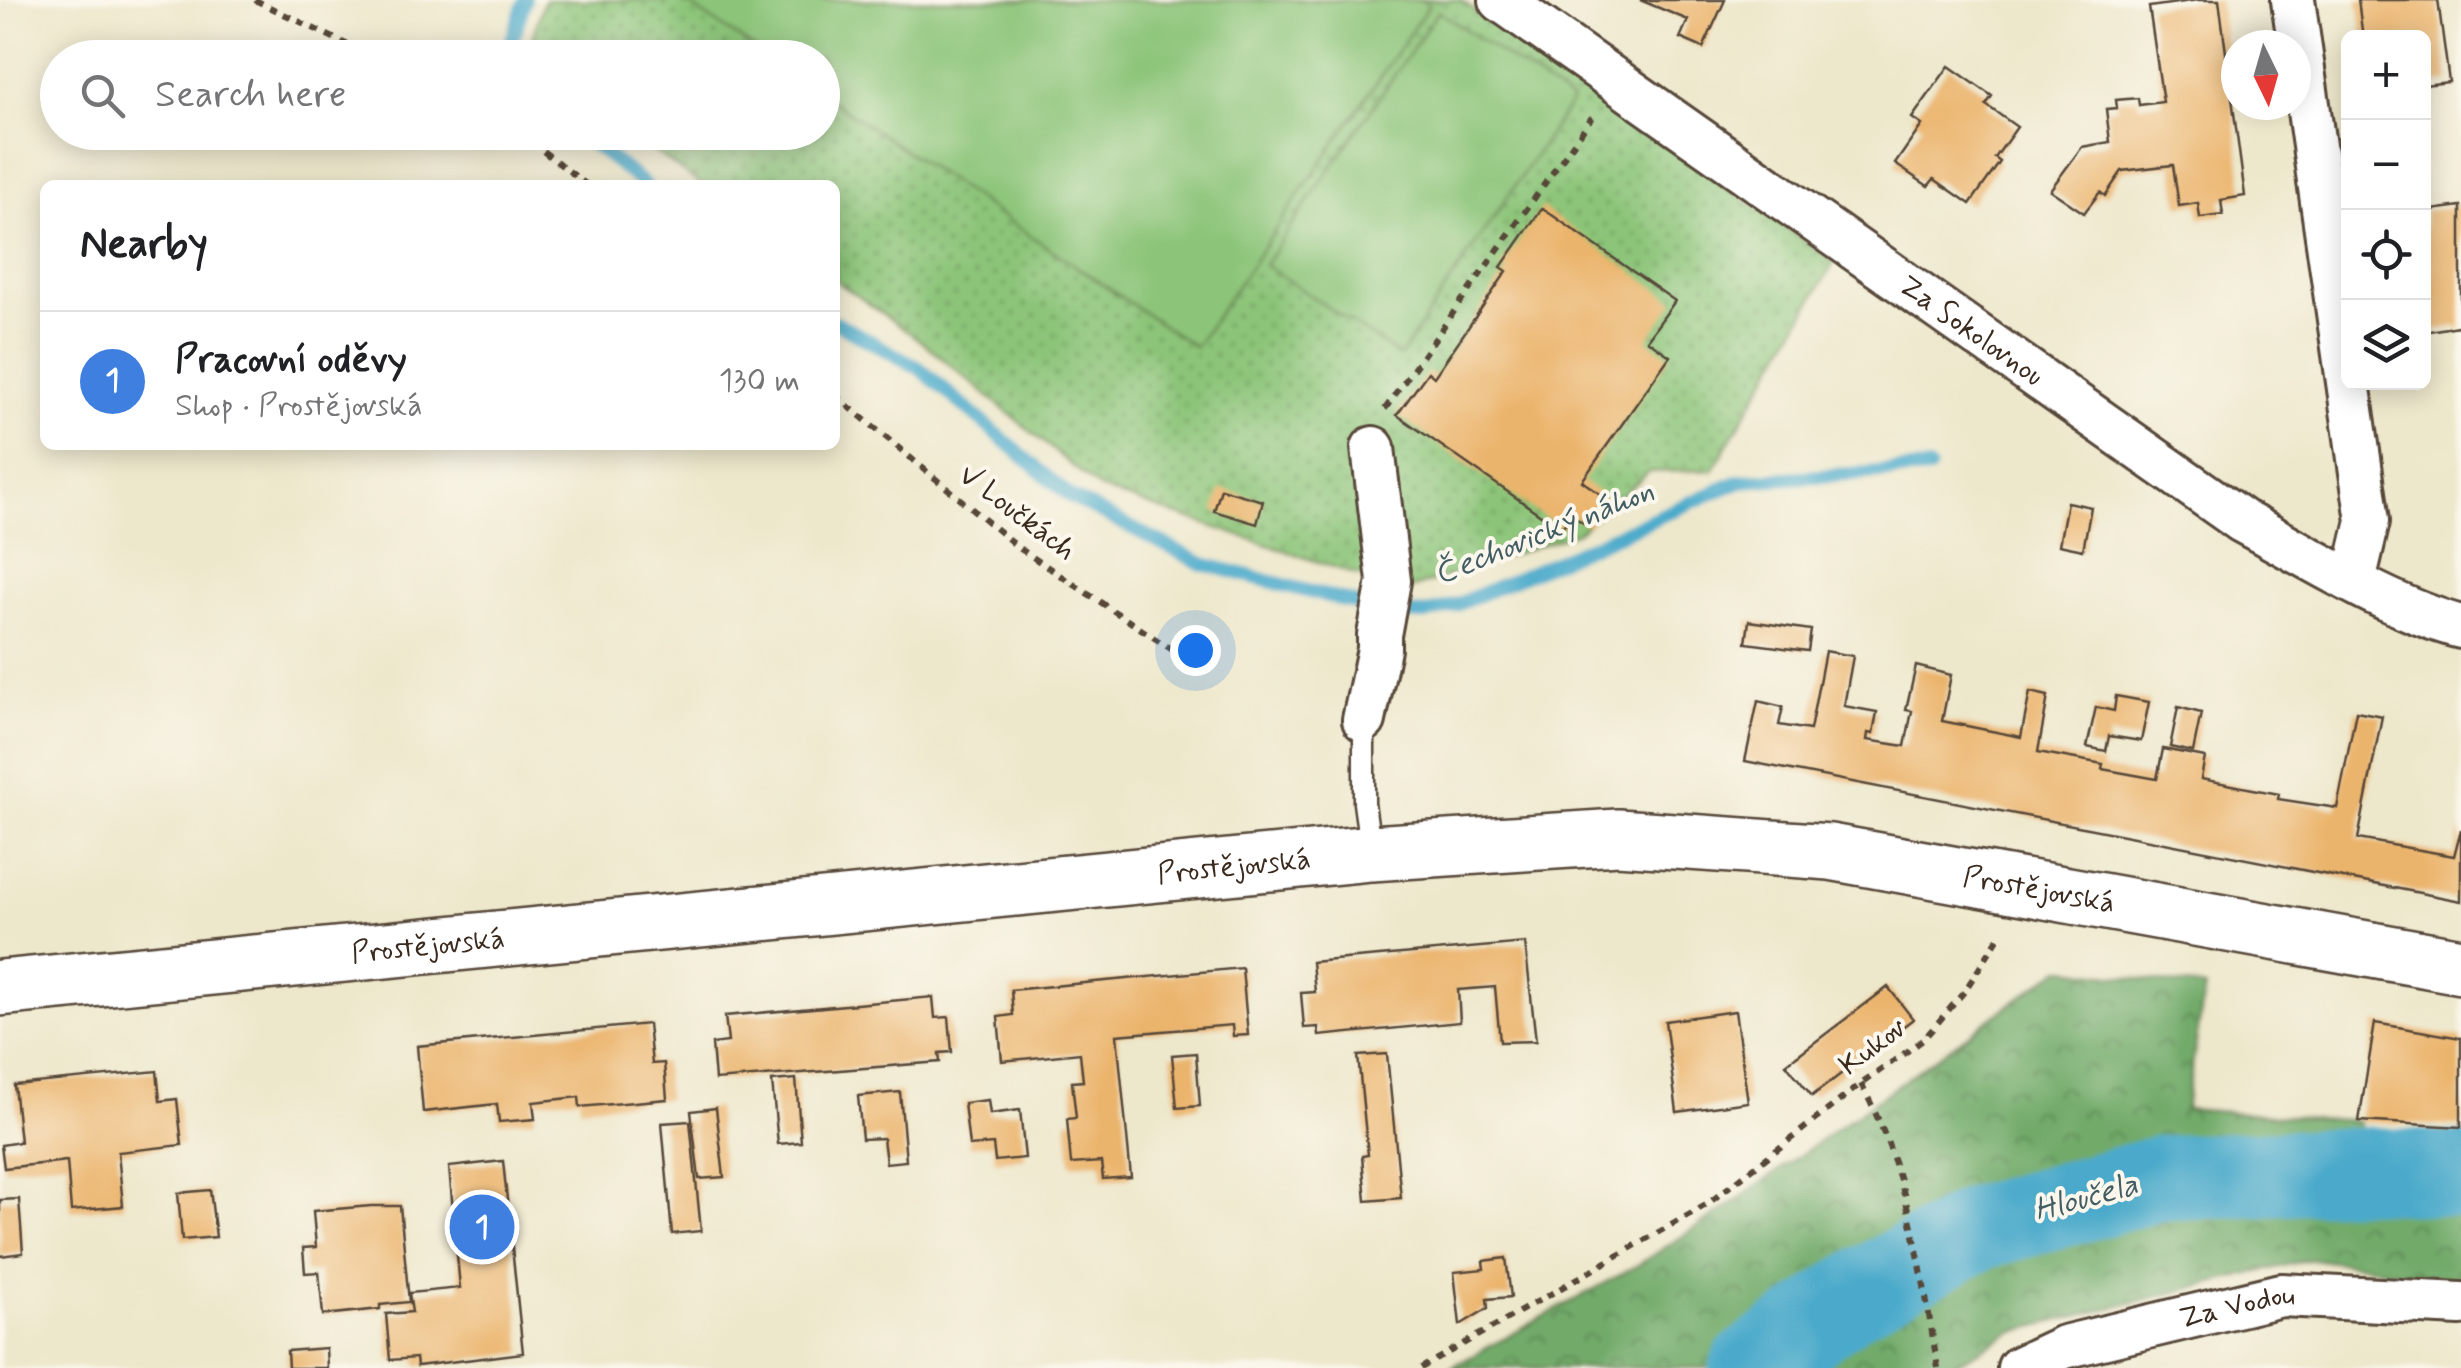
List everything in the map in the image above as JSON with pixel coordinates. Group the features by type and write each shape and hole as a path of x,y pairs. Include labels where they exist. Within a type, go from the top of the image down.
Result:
{"main road":[{"name":"Prostějovská","path":"0,988 1371,853 1618,837 1830,852 2461,966"}],"street":[{"name":"Za Sokolovnou","path":"1501,0 2242,521 2354,581 2461,627"},
{"path":"2292,0 2368,521 2354,581"},
{"path":"1364,720 1380,649 1389,581 1373,448"},
{"name":"Za Vodou","path":"2019,1368 2064,1347 2282,1296 2461,1304"}],"lane":[{"path":"1364,720 1364,803 1371,853"}],"path":[{"path":"255,0 338,40"},
{"path":"1373,448 1386,409 1618,82"},
{"path":"541,150 580,180"},
{"name":"V Loučkách","path":"840,398 1020,548 1180,655"},
{"name":"Kukov","path":"1421,1368 1706,1204 1923,1040 1964,992 2007,926 2017,886"},
{"path":"1861,1084 1888,1139 1906,1198 1938,1368"}],"green space":[{"path":"544,0 1460,0 1834,262 1713,470 1649,472 1578,532 1405,591 1100,489 925,344 840,284 840,180 695,180 652,150 840,150 840,40 532,40"},
{"path":"682,0 1421,0 1429,5 1195,347 840,107 840,40 742,40"},
{"path":"1438,11 1572,101 1400,356 1265,265"},
{"path":"2061,968 2205,988 2185,1109 2359,1121 2357,1134 2461,1137 2461,1280 2312,1259 2012,1332 1949,1368 1450,1368 1638,1265 1726,1208"}],"building":[{"path":"1640,0 1725,0 1703,48 1680,38 1688,20"},
{"path":"2219,0 2223,30 2221,120 2235,120 2245,196 2221,200 2223,215 2200,218 2198,203 2179,206 2173,165 2122,171 2105,196 2100,192 2084,213 2050,190 2082,147 2110,142 2106,109 2117,108 2116,100 2138,98 2139,105 2163,102 2149,7"},
{"path":"2358,0 2438,0 2449,82 2431,84 2431,30 2362,30"},
{"path":"1949,66 1992,96 1986,105 2017,127 1995,158 2000,162 1970,204 1934,179 1928,186 1895,164 1922,125 1912,118"},
{"path":"2461,206 2461,333 2458,326 2431,331 2431,210"},
{"path":"1542,208 1675,301 1647,340 1670,356 1582,481 1607,499 1588,526 1571,515 1561,529 1397,415 1428,372 1434,377 1507,271 1501,267"},
{"path":"1221,489 1263,501 1257,524 1214,511"},
{"path":"2067,502 2091,507 2083,550 2059,545"},
{"path":"1749,621 1811,630 1808,651 1746,643"},
{"path":"1825,651 1853,656 1844,706 1877,712 1873,734 1868,733 1867,740 1905,746 1912,711 1906,710 1916,666 1951,675 1942,721 2021,737 2030,692 2048,696 2038,752 2157,779 2163,749 2205,757 2201,779 2279,794 2278,799 2337,808 2356,711 2382,716 2358,839 2454,856 2461,829 2461,901 1745,761 1758,701 1783,707 1779,725 1810,730"},
{"path":"2116,696 2149,702 2141,741 2109,736 2106,751 2087,747 2096,707 2114,711"},
{"path":"2178,707 2201,713 2193,752 2170,747"},
{"path":"1525,943 1536,1041 1500,1042 1495,987 1458,990 1460,1022 1319,1036 1318,1027 1304,1028 1301,993 1315,992 1312,962"},
{"path":"1242,968 1248,1035 1233,1036 1232,1025 1117,1035 1131,1177 1103,1179 1101,1162 1071,1164 1067,1119 1076,1118 1072,1082 1083,1081 1080,1053 1002,1061 998,1017 1013,1015 1011,990"},
{"path":"1888,987 1913,1019 1812,1096 1786,1064"},
{"path":"933,997 935,1018 949,1017 952,1052 939,1053 940,1062 715,1080 712,1044 728,1042 725,1016"},
{"path":"1735,1011 1748,1102 1677,1112 1665,1021"},
{"path":"2375,1023 2461,1038 2461,1127 2359,1121"},
{"path":"648,1024 652,1064 664,1063 667,1099 580,1107 579,1097 533,1102 535,1119 499,1122 497,1104 423,1112 417,1046"},
{"path":"1196,1053 1200,1106 1177,1108 1172,1055"},
{"path":"1387,1054 1401,1198 1366,1201 1362,1156 1368,1155 1358,1056"},
{"path":"157,1071 160,1101 177,1099 182,1145 118,1152 123,1206 71,1211 67,1161 4,1168 1,1145 20,1142 14,1085"},
{"path":"796,1079 801,1142 778,1144 772,1081"},
{"path":"900,1092 906,1161 886,1163 883,1138 862,1139 858,1096"},
{"path":"988,1100 990,1114 1020,1110 1025,1158 995,1161 993,1144 969,1146 964,1103"},
{"path":"716,1108 724,1177 699,1179 691,1111"},
{"path":"690,1121 701,1231 672,1234 662,1123"},
{"path":"503,1161 523,1353 417,1366 416,1358 390,1360 386,1314 412,1312 409,1293 460,1288 449,1167"},
{"path":"210,1190 216,1237 182,1240 178,1193"},
{"path":"19,1199 23,1253 0,1256 0,1200"},
{"path":"400,1206 409,1302 323,1315 319,1272 305,1273 303,1248 316,1247 313,1211"},
{"path":"1506,1258 1511,1297 1487,1299 1488,1308 1460,1325 1454,1272 1484,1269 1483,1261"},
{"path":"326,1348 327,1368 288,1368 287,1351"}],"waterway":[{"name":"Čechovický náhon","path":"512,40 525,0"},
{"name":"Čechovický náhon","path":"600,150 639,180"},
{"name":"Čechovický náhon","path":"840,325 919,368 1072,498 1203,564 1391,613 1425,614 1456,605 1740,481 1929,469"},
{"name":"Hloučela","path":"1752,1368 1848,1299 1978,1228 2160,1178 2369,1169 2461,1175"}],"place":[{"name":"Pracovní oděvy","path":"482,1227"}]}
